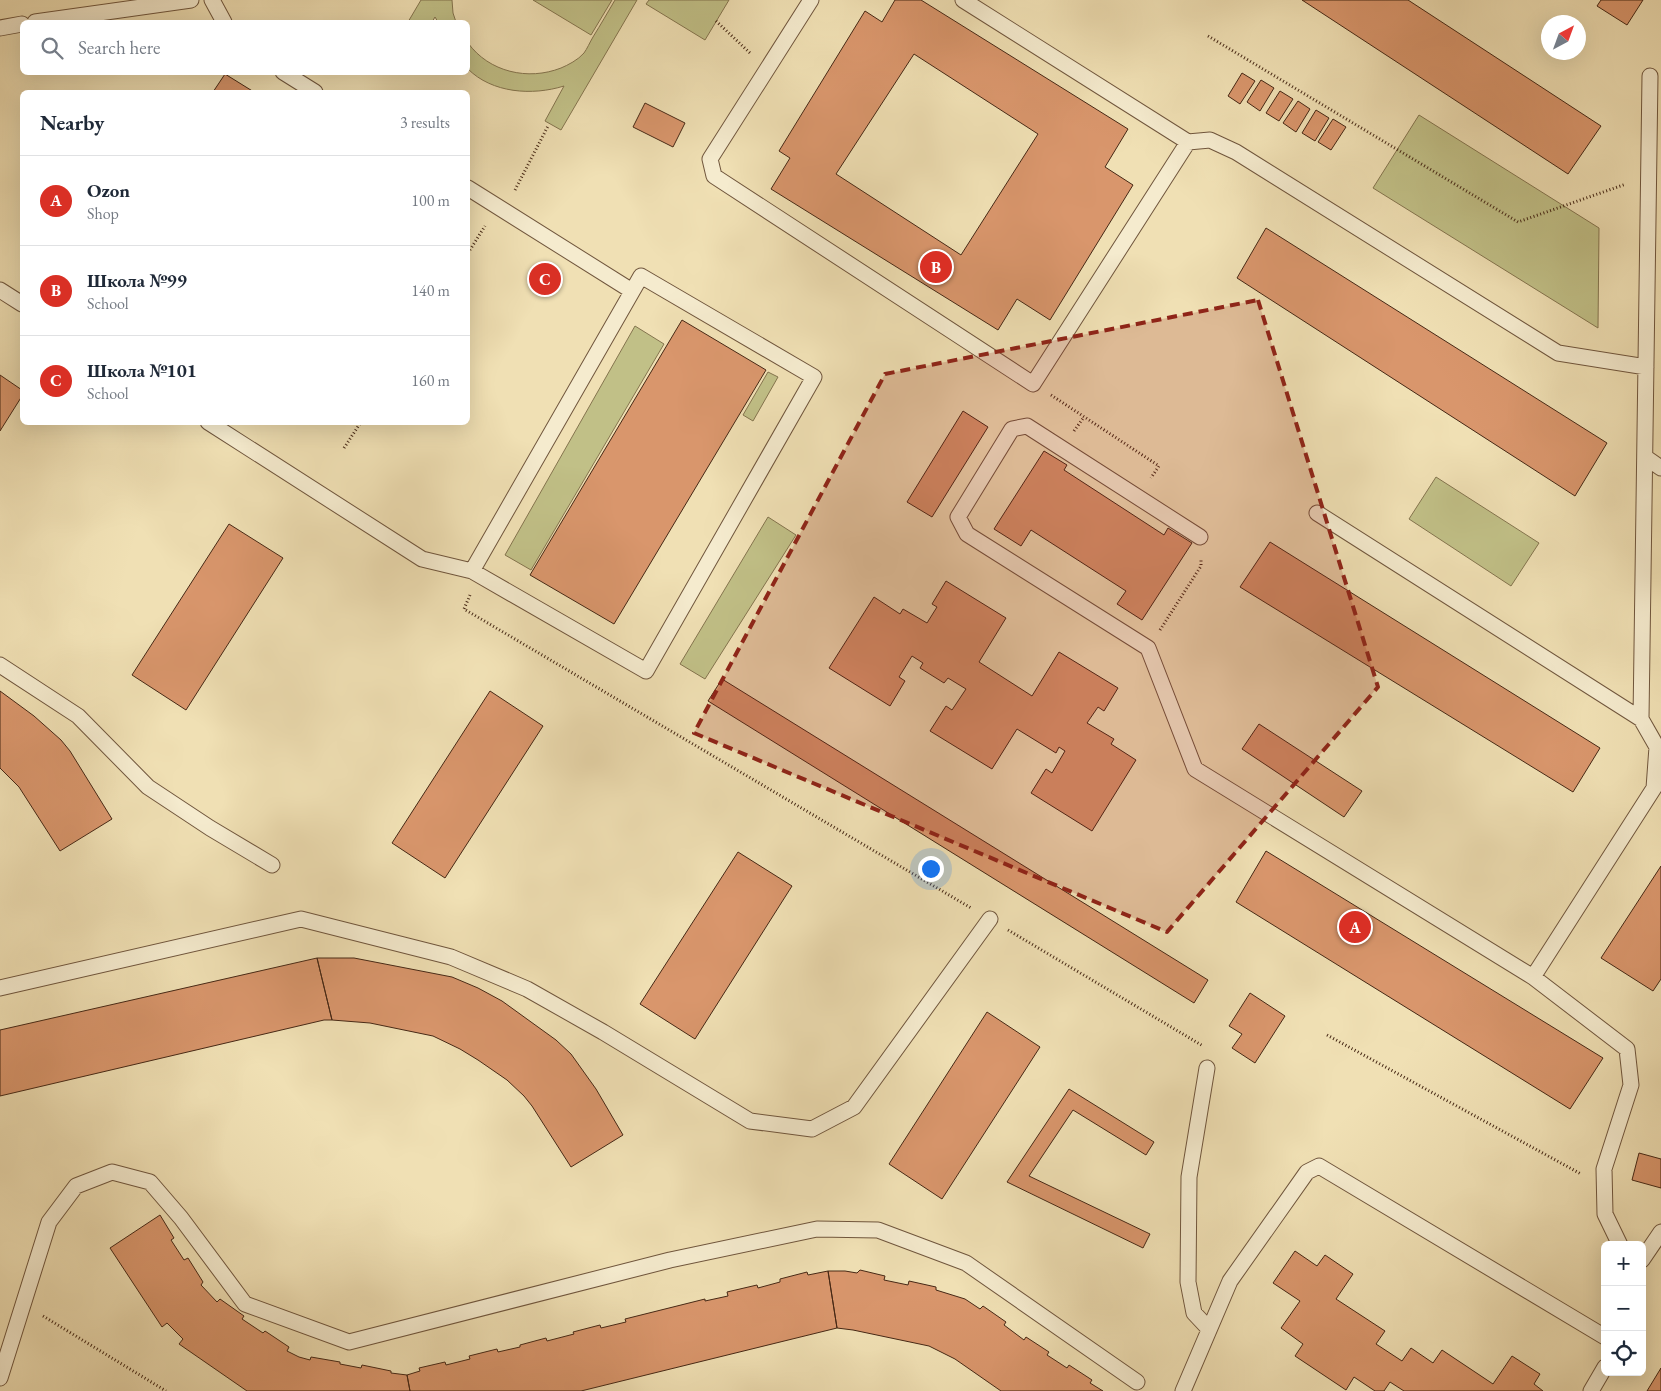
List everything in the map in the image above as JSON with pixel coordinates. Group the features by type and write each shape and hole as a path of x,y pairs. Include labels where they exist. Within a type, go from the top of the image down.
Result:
{"lane":[{"path":"49,20 191,0"},
{"path":"212,0 223,20"},
{"path":"811,0 710,159 714,176 1033,384 1188,142"},
{"path":"963,0 1188,142 1210,140 1236,152 1558,353 1646,367"},
{"path":"0,28 20,24"},
{"path":"288,75 312,90"},
{"path":"1641,719 1650,76"},
{"path":"470,189 632,291"},
{"path":"213,425 422,559 476,574 646,670 814,378 640,276 476,574"},
{"path":"0,290 20,303"},
{"path":"1200,537 1027,426 1012,429 958,517 967,534 1148,648 1195,769 1533,977 1627,1049 1631,1085 1604,1169 1605,1214 1618,1241"},
{"path":"1645,457 1661,468"},
{"path":"1317,513 1641,719 1657,747 1654,788 1533,977"},
{"path":"0,665 78,716 148,787 210,828 272,865"},
{"path":"0,988 301,919 450,957 535,994 603,1032 750,1121 812,1129 854,1107 990,919"},
{"path":"1207,1068 1189,1177 1188,1282 1194,1313 1209,1329"},
{"path":"1183,1391 1230,1281 1306,1172 1319,1166 1601,1336"},
{"path":"0,1378 49,1222 76,1186 112,1172 150,1182 181,1218 244,1304 349,1342 670,1260 817,1229 878,1230 966,1264 1137,1382"},
{"path":"1646,1254 1661,1232"},
{"path":"1591,1391 1601,1374"}],"path":[{"path":"716,21 768,68"},
{"path":"1208,36 1518,222 1649,176"},
{"path":"514,192 548,126"},
{"path":"470,250 497,206"},
{"path":"1033,384 1159,466 1154,473"},
{"path":"1081,422 1084,417"},
{"path":"344,448 359,425"},
{"path":"1148,648 1201,566 1200,537"},
{"path":"476,574 464,609 1204,1046"},
{"path":"1327,1035 1604,1186"},
{"path":"23,1304 166,1391"}],"highlighted area":[{"path":"1258,300 1378,687 1167,932 694,733 885,374"}],"shaded area":[{"path":"421,0 452,0 455,20 437,20 435,17 433,20 409,20"},
{"path":"533,0 612,0 591,35"},
{"path":"615,0 637,0 561,130 545,121 564,86 539,91 500,88 478,77 470,71 470,45 487,61 498,67 510,71 536,74 564,67 584,53"},
{"path":"649,0 729,0 705,40 646,4"},
{"path":"1419,115 1599,228 1598,328 1373,188"},
{"path":"635,326 664,344 531,570 505,555"},
{"path":"768,372 778,377 753,421 743,415"},
{"path":"1436,477 1539,543 1511,586 1409,519"},
{"path":"768,517 796,535 705,679 680,664"}],"building":[{"path":"895,0 921,0 1128,129 1105,167 1133,185 1050,320 1017,299 998,330 771,189 790,158 779,151 865,11 882,22","holes":["914,54 1038,134 961,255 836,174"]},
{"path":"1302,0 1408,0 1601,126 1568,174"},
{"path":"1601,0 1643,0 1627,25 1597,6"},
{"path":"1242,73 1255,81 1240,104 1228,96"},
{"path":"224,75 227,75 251,90 214,90"},
{"path":"1261,80 1274,88 1260,111 1247,102"},
{"path":"1280,91 1293,99 1279,121 1266,113"},
{"path":"1298,101 1310,109 1296,132 1283,123"},
{"path":"645,103 685,123 673,147 633,127"},
{"path":"1316,110 1329,118 1315,141 1302,133"},
{"path":"1333,119 1346,127 1331,150 1318,142"},
{"path":"1266,228 1607,443 1575,496 1237,278"},
{"path":"682,320 766,370 614,624 530,575"},
{"path":"0,375 20,389 20,399 0,431"},
{"path":"963,411 988,427 932,517 907,502"},
{"path":"1044,451 1067,465 1064,470 1164,535 1168,528 1192,543 1142,620 1117,604 1126,591 1031,530 1021,546 994,529"},
{"path":"229,524 283,558 186,710 132,675"},
{"path":"1270,542 1600,748 1573,792 1240,587"},
{"path":"946,581 1006,618 979,662 1032,696 1059,652 1118,688 1104,711 1098,707 1087,723 1114,739 1111,744 1136,760 1092,831 1031,793 1046,769 1052,773 1065,751 1059,747 1056,753 1017,729 992,769 930,731 946,706 952,710 966,689 948,678 944,683 920,668 923,663 912,656 899,677 905,681 890,706 829,668 874,597 900,614 903,609 927,623 937,607 932,604"},
{"path":"722,679 1208,980 1194,1003 708,701"},
{"path":"0,691 34,716 61,740 70,751 112,819 60,851 19,787 0,768"},
{"path":"490,691 543,726 445,878 392,843"},
{"path":"1259,724 1362,791 1344,817 1242,749"},
{"path":"1266,851 1603,1058 1570,1109 1236,902"},
{"path":"738,852 792,886 695,1039 640,1004"},
{"path":"1661,866 1661,979 1653,991 1601,958"},
{"path":"317,958 354,958 452,977 502,1001 556,1040 571,1054 596,1089 623,1135 571,1167 524,1096 507,1080 478,1060 433,1036 370,1023 332,1020"},
{"path":"317,958 332,1020 324,1020 0,1096 0,1030"},
{"path":"1250,993 1285,1016 1255,1063 1232,1048 1242,1034 1229,1026"},
{"path":"987,1012 1040,1047 942,1199 889,1164"},
{"path":"1069,1089 1154,1142 1146,1155 1073,1110 1029,1176 1150,1234 1143,1248 1007,1182"},
{"path":"1639,1153 1661,1159 1661,1188 1632,1180"},
{"path":"160,1215 174,1238 171,1240 184,1260 188,1258 203,1282 201,1285 217,1302 220,1299 244,1316 242,1319 289,1347 287,1351 299,1357 310,1360 311,1357 340,1362 340,1364 361,1368 362,1365 391,1371 391,1373 407,1375 410,1391 247,1391 179,1344 183,1339 167,1323 162,1327 110,1248"},
{"path":"1295,1251 1317,1266 1325,1255 1353,1274 1336,1299 1385,1331 1376,1344 1402,1361 1411,1348 1433,1363 1442,1350 1493,1384 1512,1356 1540,1374 1534,1384 1543,1391 1404,1391 1390,1382 1384,1391 1375,1391 1354,1377 1346,1390 1295,1356 1303,1344 1281,1328 1300,1301 1273,1283"},
{"path":"860,1270 885,1276 884,1280 908,1285 909,1281 936,1287 936,1290 965,1299 980,1309 983,1306 1006,1322 1004,1325 1024,1340 1026,1337 1049,1352 1047,1355 1067,1368 1069,1365 1092,1380 1090,1383 1103,1391 1001,1391 955,1359 929,1346 837,1328 828,1271 857,1273"},
{"path":"828,1271 837,1328 581,1391 410,1391 407,1375 420,1371 419,1368 445,1362 446,1365 470,1359 469,1356 497,1349 498,1352 546,1338 547,1341 574,1334 573,1332 600,1325 601,1328 626,1322 625,1319 705,1299 705,1301 728,1296 727,1292 757,1285 758,1288 780,1282 780,1279 807,1272 808,1275"},
{"path":"1661,1368 1661,1391 1647,1391"}],"place":[{"name":"Школа №99","path":"936,267"},
{"name":"Школа №101","path":"545,279"},
{"name":"Ozon","path":"1355,927"}]}
